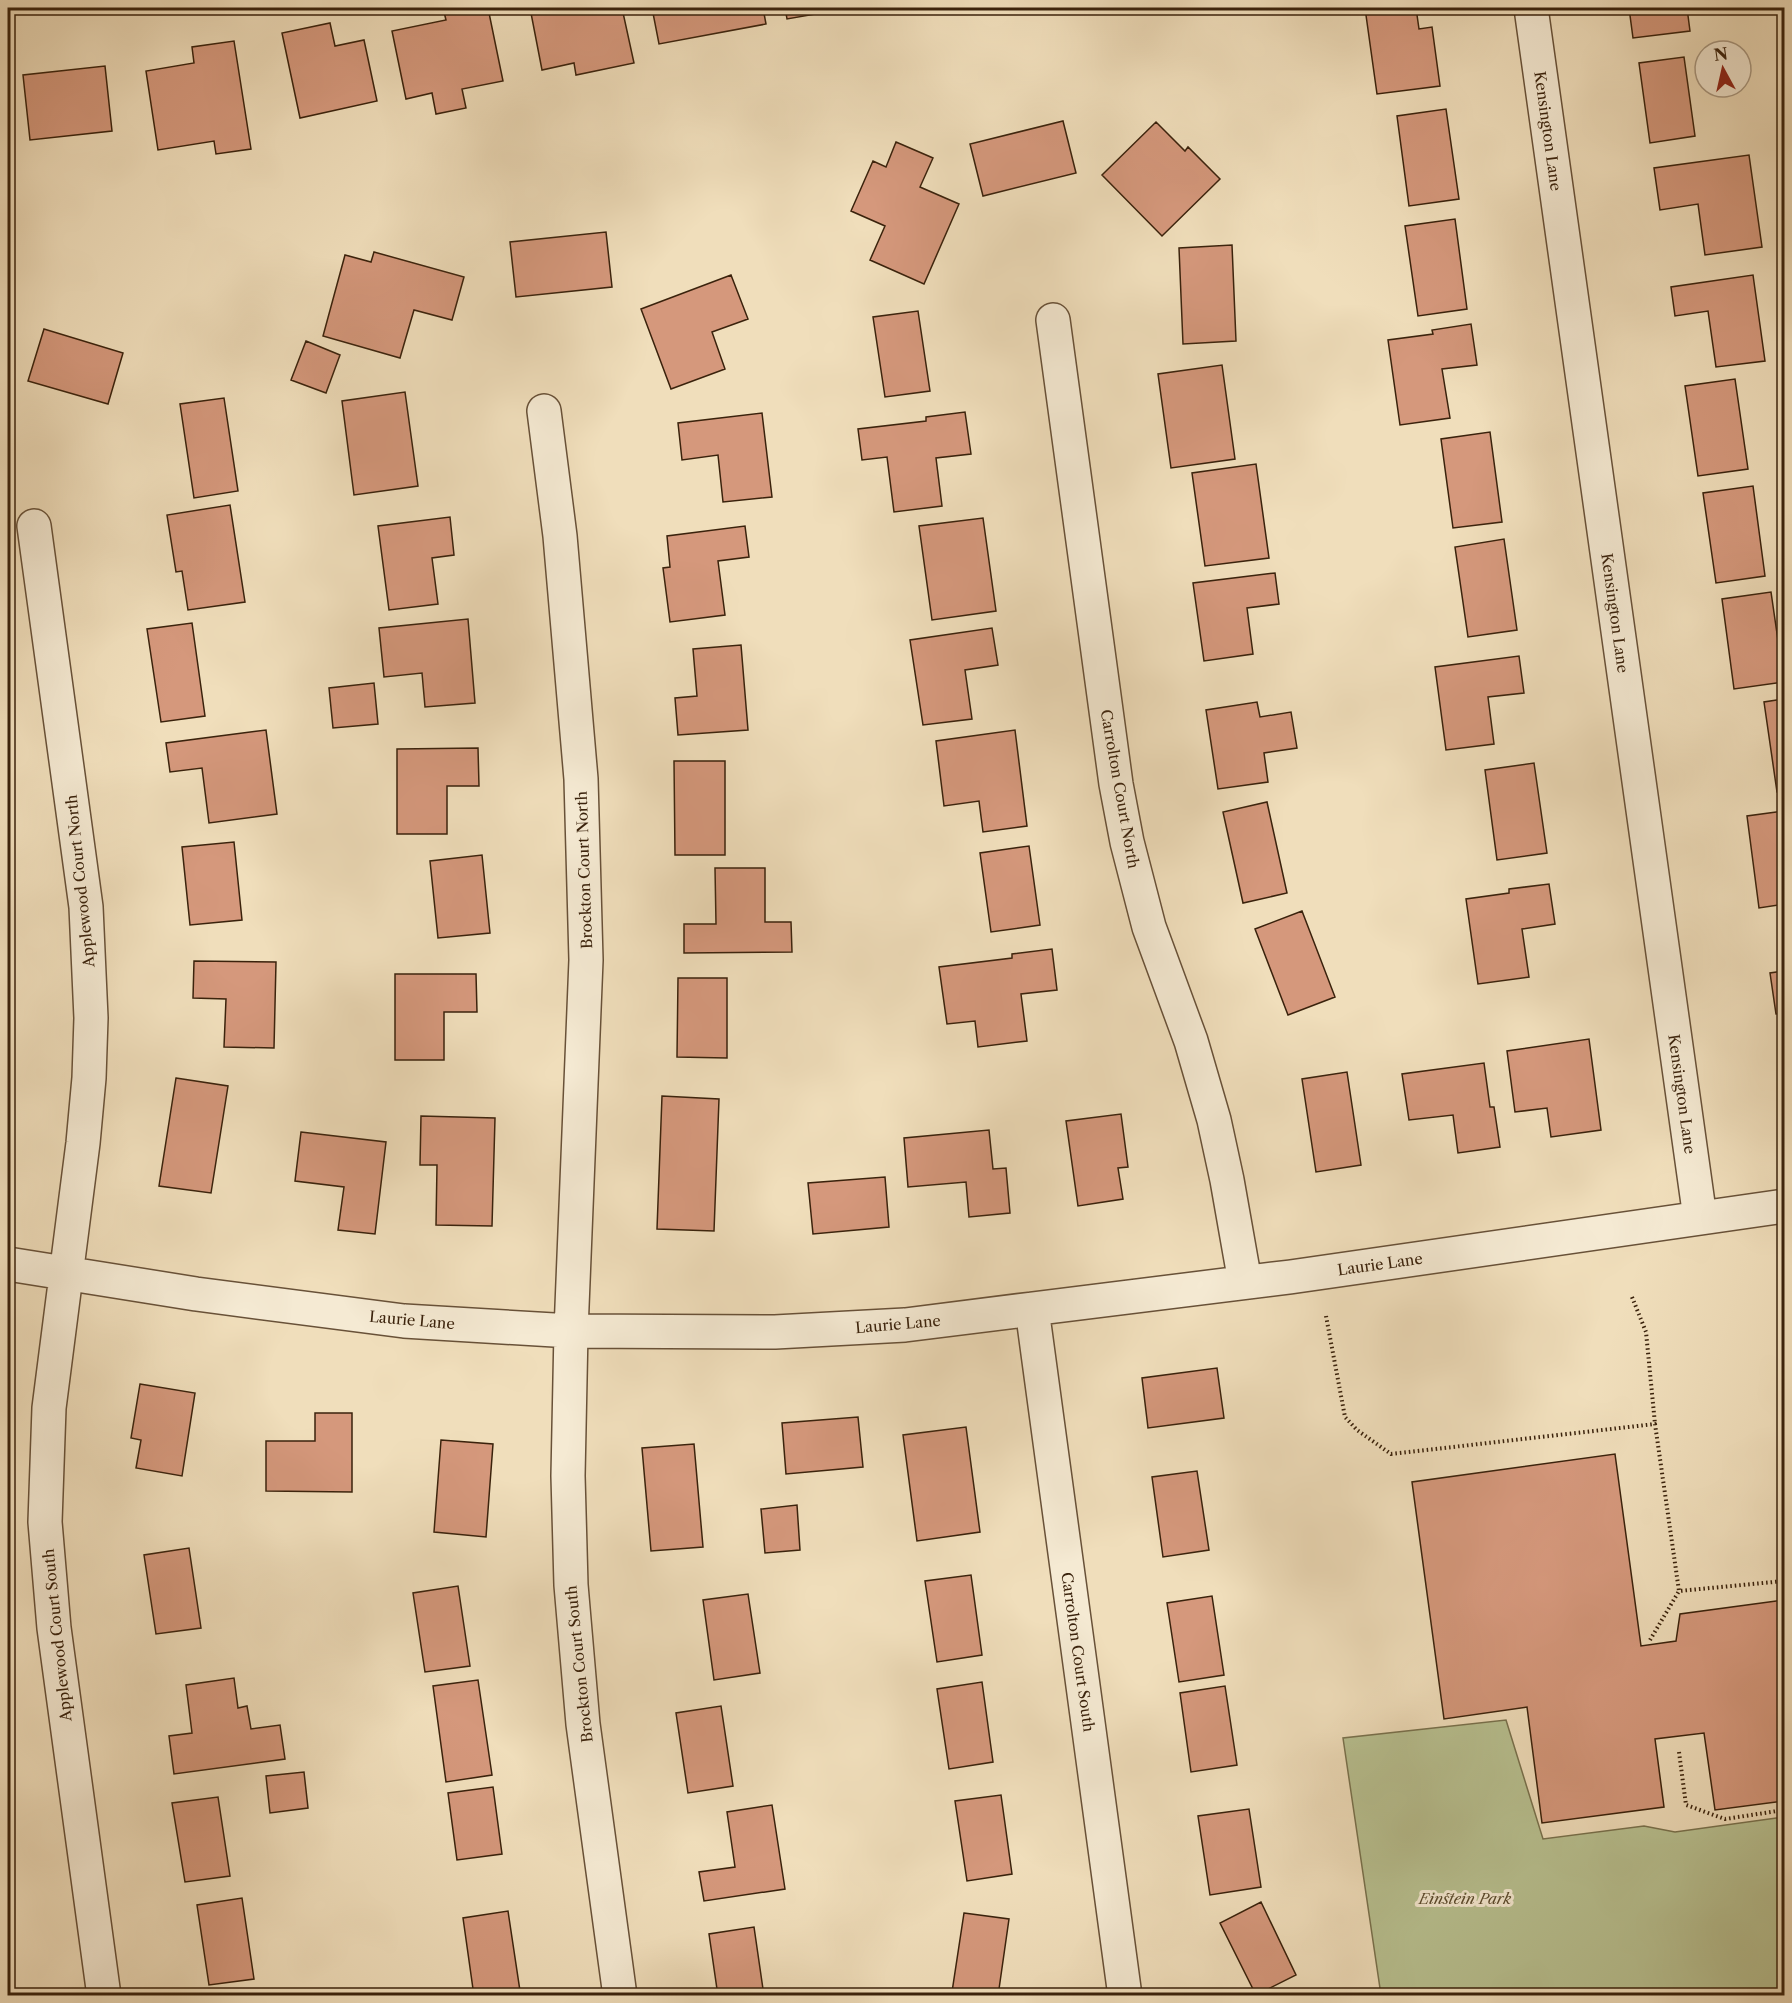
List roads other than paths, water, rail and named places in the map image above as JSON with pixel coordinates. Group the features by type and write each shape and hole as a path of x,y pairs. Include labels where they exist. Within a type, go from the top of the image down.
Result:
{"street":[{"name":"Kensington Lane","path":"1531,8 1700,1218"},
{"name":"Carrolton Court North","path":"1053,320 1116,784 1127,842 1149,927 1191,1041 1214,1120 1245,1282"},
{"name":"Brockton Court North","path":"544,411 560,537 581,779 586,960 571,1331"},
{"name":"Applewood Court North","path":"34,525 83,885 90,963 88,1078 83,1143 66,1273"},
{"name":"Laurie Lane","path":"8,1264 207,1296 404,1321 571,1331 775,1332 905,1325 1245,1282 1785,1206"},
{"name":"Applewood Court South","path":"66,1273 49,1408 45,1522 54,1628 104,1995"},
{"name":"Carrolton Court South","path":"1032,1309 1125,1995"},
{"name":"Brockton Court South","path":"571,1331 568,1522 575,1642 583,1724 620,1995"}],"park label":[{"name":"Einstein Park","path":"1465,1898"}]}
